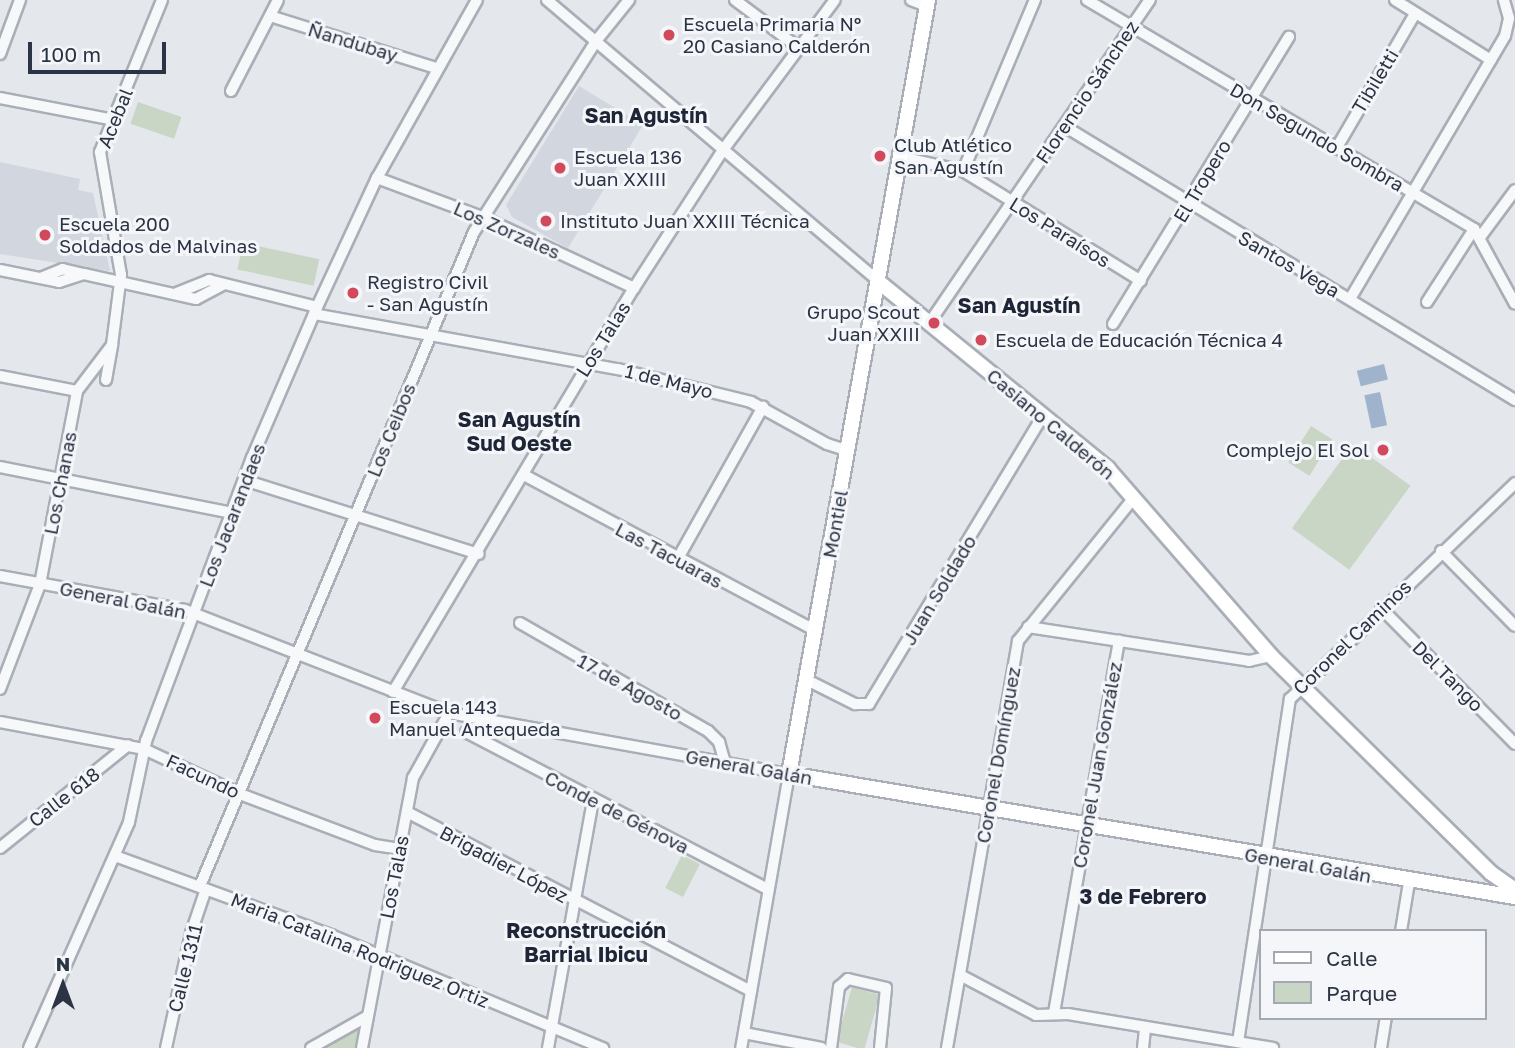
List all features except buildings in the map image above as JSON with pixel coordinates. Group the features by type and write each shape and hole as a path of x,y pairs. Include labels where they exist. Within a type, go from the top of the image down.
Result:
{"street":[{"path":"0,54 19,0"},
{"name":"Acebal","path":"122,282 99,158 162,0"},
{"path":"231,91 278,0"},
{"name":"Los Jacarandaes","path":"29,1048 132,813 144,749 244,480 315,310 377,178 436,68 477,0"},
{"name":"Casiano Calderón","path":"547,0 879,282 1108,469 1132,500 1271,656 1480,862 1515,890"},
{"name":"Los Ceibos","path":"203,888 297,654 482,217 596,41 629,0"},
{"path":"735,0 799,48"},
{"name":"Los Talas","path":"393,692 480,554 588,363 634,288 723,150 835,0"},
{"path":"911,0 928,3"},
{"path":"963,171 1035,0"},
{"name":"Don Segundo Sombra","path":"1087,0 1477,232"},
{"name":"Florencio Sánchez","path":"930,322 1150,0"},
{"path":"1395,0 1491,60"},
{"path":"1350,299 1508,30 1509,18 1504,0"},
{"name":"Montiel","path":"741,1048 928,3"},
{"name":"Tibiletti","path":"1336,149 1415,14"},
{"name":"Ñandubay","path":"270,16 436,68"},
{"name":"El Tropero","path":"1113,324 1289,37"},
{"path":"0,97 114,120"},
{"name":"Santos Vega","path":"1064,126 1515,400"},
{"name":"Los Paraísos","path":"901,157 963,171 1141,281"},
{"name":"Los Zorzales","path":"377,178 482,217 634,288"},
{"path":"1427,302 1477,232 1515,190"},
{"path":"1477,232 1515,304"},
{"path":"0,270 41,278 63,270 122,282"},
{"name":"1 de Mayo","path":"122,282 177,293 209,280 315,310 429,337 588,363 763,407 827,444 848,451"},
{"name":"Los Chanas","path":"0,689 40,584 77,391 112,345 122,282"},
{"path":"106,380 112,345"},
{"path":"0,376 77,391"},
{"path":"677,561 763,407"},
{"name":"Juan Soldado","path":"807,680 859,706 875,698 1043,416"},
{"path":"0,467 232,513"},
{"name":"Las Tacuaras","path":"524,475 677,561 816,631"},
{"path":"244,480 480,554"},
{"name":"Coronel Caminos","path":"1238,1042 1290,699 1381,608 1515,483"},
{"name":"Coronel Domínguez","path":"947,1048 1016,650 1028,627 1132,500"},
{"path":"1441,551 1515,626"},
{"name":"General Galán","path":"0,576 194,614 449,713 989,811 1409,882 1515,897"},
{"name":"Del Tango","path":"1381,608 1515,744"},
{"name":"17 de Agosto","path":"520,623 708,731 719,742 725,763"},
{"path":"1028,627 1249,661 1271,656"},
{"name":"Coronel Juan González","path":"1054,1013 1119,641"},
{"name":"Los Talas","path":"362,1048 377,958 416,768 449,713"},
{"name":"Facundo","path":"0,722 144,749 240,793 375,845 400,849"},
{"name":"Conde de Génova","path":"466,732 593,801 768,889"},
{"name":"Calle 618","path":"0,848 128,745"},
{"path":"548,1048 593,801"},
{"name":"Brigadier López","path":"407,812 575,903 751,991"},
{"name":"Maria Catalina Rodriguez Ortiz","path":"115,856 331,935 377,958 603,1048"},
{"path":"1471,891 1486,882 1480,862"},
{"path":"1401,929 1409,882"},
{"name":"Calle 1311","path":"166,1048 203,888"},
{"path":"960,975 1024,1011 1054,1013 1273,1048"},
{"path":"831,1048 839,987 848,979 886,988 880,1048"},
{"path":"311,1048 326,1036 368,1016"},
{"path":"1381,1048 1386,1020"},
{"path":"1143,1048 1145,1028"},
{"path":"744,1033 822,1048"}],"shaded area":[{"path":"579,86 643,125 568,248 512,217 506,205"},
{"path":"0,162 80,179 78,190 93,193 110,271 0,254"}],"green space":[{"path":"138,102 181,117 174,139 131,124"},
{"path":"243,243 319,259 314,286 237,269"},
{"path":"1311,426 1332,439 1309,476 1288,462"},
{"path":"1353,444 1410,486 1349,570 1292,528"},
{"path":"682,855 700,864 683,897 665,888"},
{"path":"852,987 880,995 865,1048 836,1042"},
{"path":"354,1028 359,1029 356,1048 322,1048"}],"water":[{"path":"1384,364 1388,380 1361,386 1357,371"},
{"path":"1380,392 1387,425 1371,429 1364,395"}],"place":[{"name":"Escuela Primaria Nº 20 Casiano Calderón","path":"669,35"},
{"name":"Club Atlético San Agustín","path":"880,156"},
{"name":"Escuela 136 Juan XXIII","path":"560,168"},
{"name":"Instituto Juan XXIII Técnica","path":"546,221"},
{"name":"Escuela 200 Soldados de Malvinas","path":"45,235"},
{"name":"Registro Civil - San Agustín","path":"353,293"},
{"name":"Grupo Scout Juan XXIII","path":"934,323"},
{"name":"Escuela de Educación Técnica 4","path":"981,340"},
{"name":"Complejo El Sol","path":"1383,450"},
{"name":"Escuela 143 Manuel Antequeda","path":"375,718"}],"district":[{"name":"San Agustín","path":"646,115"},
{"name":"San Agustín","path":"1019,305"},
{"name":"San Agustín Sud Oeste","path":"519,431"},
{"name":"3 de Febrero","path":"1143,896"},
{"name":"Reconstrucción Barrial Ibicu","path":"586,942"}]}
